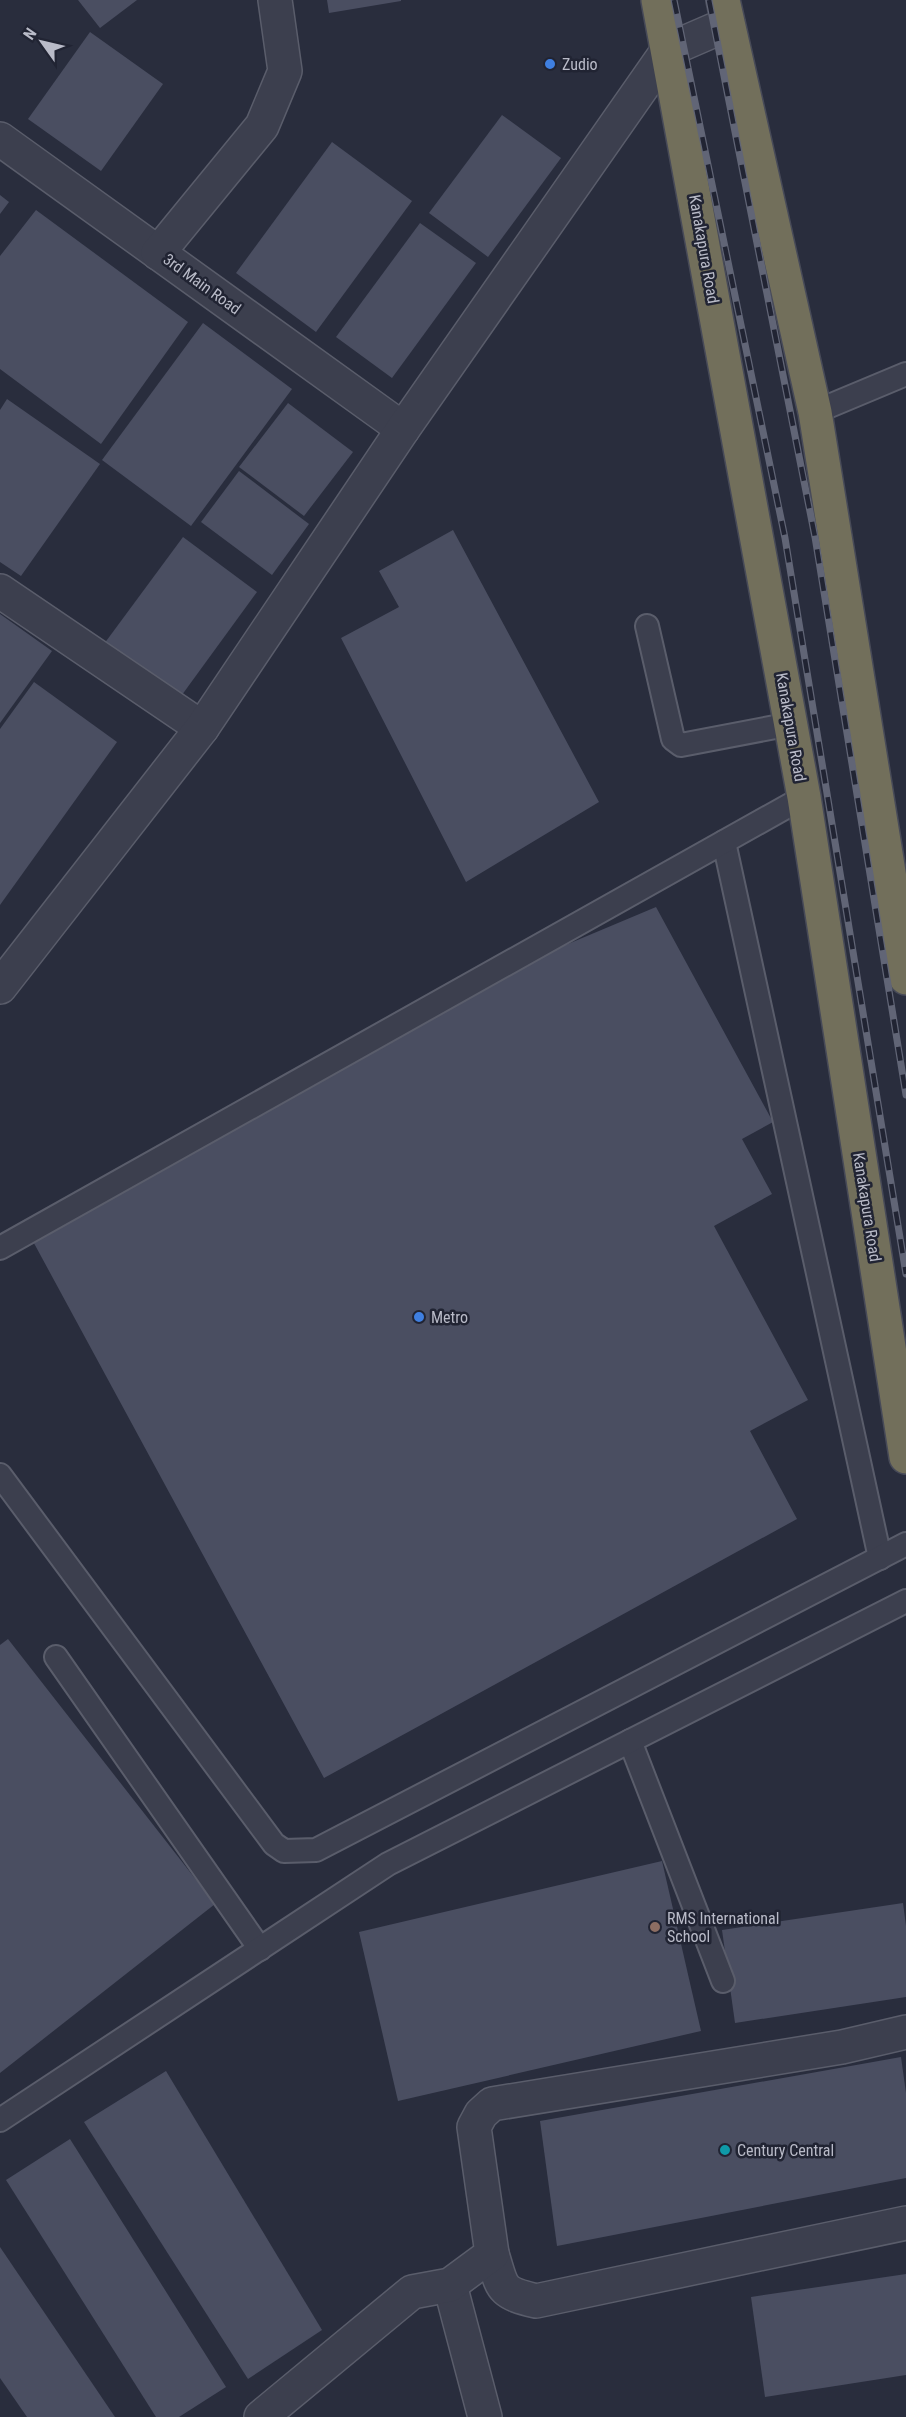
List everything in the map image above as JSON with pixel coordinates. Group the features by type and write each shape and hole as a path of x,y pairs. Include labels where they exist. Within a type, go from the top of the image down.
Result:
{"highway":[{"name":"Kanakapura Road","path":"658,0 804,797 906,1457"},
{"path":"726,12 816,412 906,978"}],"street":[{"path":"158,253 262,126 285,71 275,0"},
{"path":"0,987 202,728 404,429 668,50 726,12"},
{"name":"3rd Main Road","path":"0,139 404,429"},
{"path":"0,591 202,728"},
{"path":"906,2032 842,2047 492,2104 481,2114 474,2127 492,2254 502,2287 512,2295 536,2301 906,2223"},
{"path":"261,2417 412,2292 450,2285 492,2254"},
{"path":"450,2285 485,2417"}],"lane":[{"path":"816,412 906,374"},
{"path":"647,626 673,739 681,745 790,724"},
{"path":"0,1248 804,797"},
{"path":"724,842 880,1558"},
{"path":"0,1475 274,1845 284,1851 316,1850 906,1544"},
{"path":"0,2120 388,1864 906,1601"},
{"path":"56,1657 260,1949"},
{"path":"630,1742 723,1981"}],"building":[{"path":"78,0 137,0 100,28"},
{"path":"327,0 401,0 401,1 329,13"},
{"path":"90,32 163,84 101,171 28,119"},
{"path":"502,115 561,158 488,257 429,213"},
{"path":"332,142 412,201 316,332 236,273"},
{"path":"0,195 9,202 0,214"},
{"path":"36,210 188,322 101,444 0,369 0,256"},
{"path":"420,223 476,263 392,378 336,337"},
{"path":"203,323 292,389 191,526 102,460"},
{"path":"7,399 100,464 21,576 0,562 0,410"},
{"path":"288,403 353,452 304,516 239,467"},
{"path":"239,471 309,524 272,575 201,522"},
{"path":"453,530 599,802 466,882 341,638 399,607 379,571"},
{"path":"183,537 257,592 179,699 104,644"},
{"path":"0,614 52,651 0,723"},
{"path":"34,682 117,742 0,905 0,729"},
{"name":"Metro","path":"656,907 773,1122 742,1139 772,1194 714,1226 808,1400 750,1431 797,1519 324,1778 29,1234 518,965"},
{"path":"8,1639 215,1904 0,2073 0,1645"},
{"path":"662,1861 701,2031 398,2101 359,1932"},
{"path":"903,1903 906,1926 906,1997 735,2023 722,1930"},
{"name":"Century Central","path":"901,2057 906,2093 906,2178 557,2246 540,2121"},
{"path":"166,2071 322,2330 248,2379 84,2122"},
{"path":"70,2139 226,2387 179,2417 156,2417 6,2180"},
{"path":"0,2247 115,2417 27,2417 0,2378"},
{"path":"906,2274 906,2375 765,2397 751,2297"}],"railway":[{"path":"674,0 785,538 906,1274"},
{"path":"709,0 815,537 906,1095"}],"place":[{"name":"Zudio","path":"550,64"},
{"name":"Metro","path":"419,1317"},
{"name":"RMS International School","path":"655,1927"},
{"name":"Century Central","path":"725,2150"}]}
